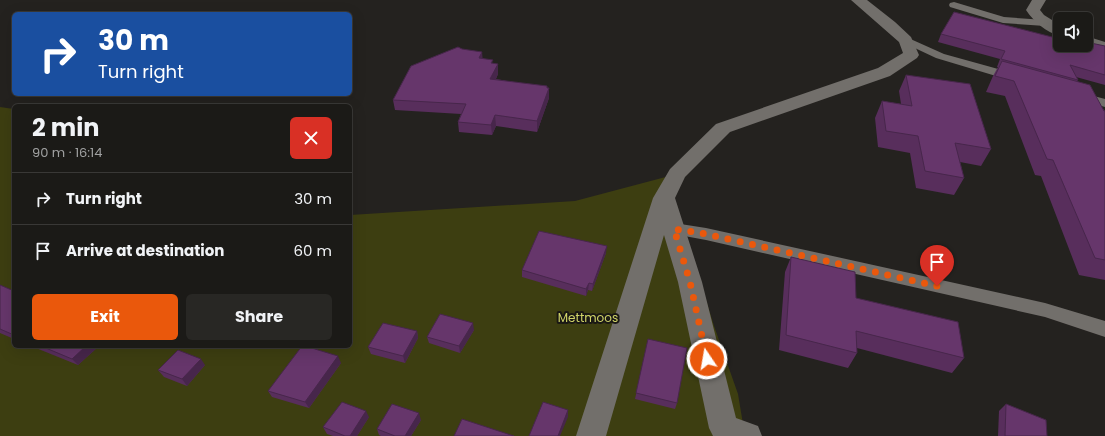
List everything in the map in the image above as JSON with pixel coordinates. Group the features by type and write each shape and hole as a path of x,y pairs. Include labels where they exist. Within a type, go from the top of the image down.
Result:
{"street":[{"path":"591,436 664,198 677,174 723,128 884,72 911,55 906,40 890,25 858,0"},
{"path":"1039,0 1033,10 1039,18 1053,27"},
{"path":"1093,43 1105,47"},
{"path":"664,198 690,282 731,433"}],"lane":[{"path":"954,5 1004,20 1045,23"},
{"path":"906,40 940,56 1024,80"},
{"path":"1070,94 1099,105"},
{"path":"674,229 706,234 1037,308 1105,329"}],"green space":[{"name":"Mettmoos","path":"0,107 12,109 12,348 352,348 352,215 575,201 677,174 664,198 691,251 714,326 738,394 745,436 0,436"}],"building":[{"path":"954,12 1053,37 1053,52 1093,52 1093,43 1105,46 1105,75 1070,65 1078,80 1001,59 1005,51 941,34"},
{"path":"458,47 482,52 479,58 493,60 491,63 498,64 490,79 547,86 547,88 549,88 537,121 495,115 491,125 458,122 466,104 393,100 411,66"},
{"path":"1002,61 1090,85 1105,111 1105,260 1095,258 1053,160 1047,159 1014,81 995,76"},
{"path":"906,75 970,84 991,149 955,143 964,178 925,171 918,136 886,131 882,101 912,106"},
{"path":"539,231 607,246 593,284 589,283 586,289 522,270"},
{"path":"791,257 855,272 856,298 958,322 964,358 856,331 857,353 786,335"},
{"path":"0,285 12,290 12,334 0,329"},
{"path":"440,314 473,323 459,346 427,337"},
{"path":"383,323 417,331 403,356 368,347"},
{"path":"648,339 687,348 677,403 636,393"},
{"path":"46,348 84,348 72,359"},
{"path":"300,348 312,348 338,356 305,402 268,391"},
{"path":"178,350 201,359 182,379 158,370"},
{"path":"342,402 366,411 350,436 345,436 323,427"},
{"path":"543,402 568,410 558,436 529,436"},
{"path":"392,404 419,413 405,436 395,436 377,429"},
{"path":"1006,404 1046,420 1047,436 1005,436"},
{"path":"462,419 514,436 454,436"}],"route":[{"path":"707,359 690,282 674,229 706,234 937,286"}]}
